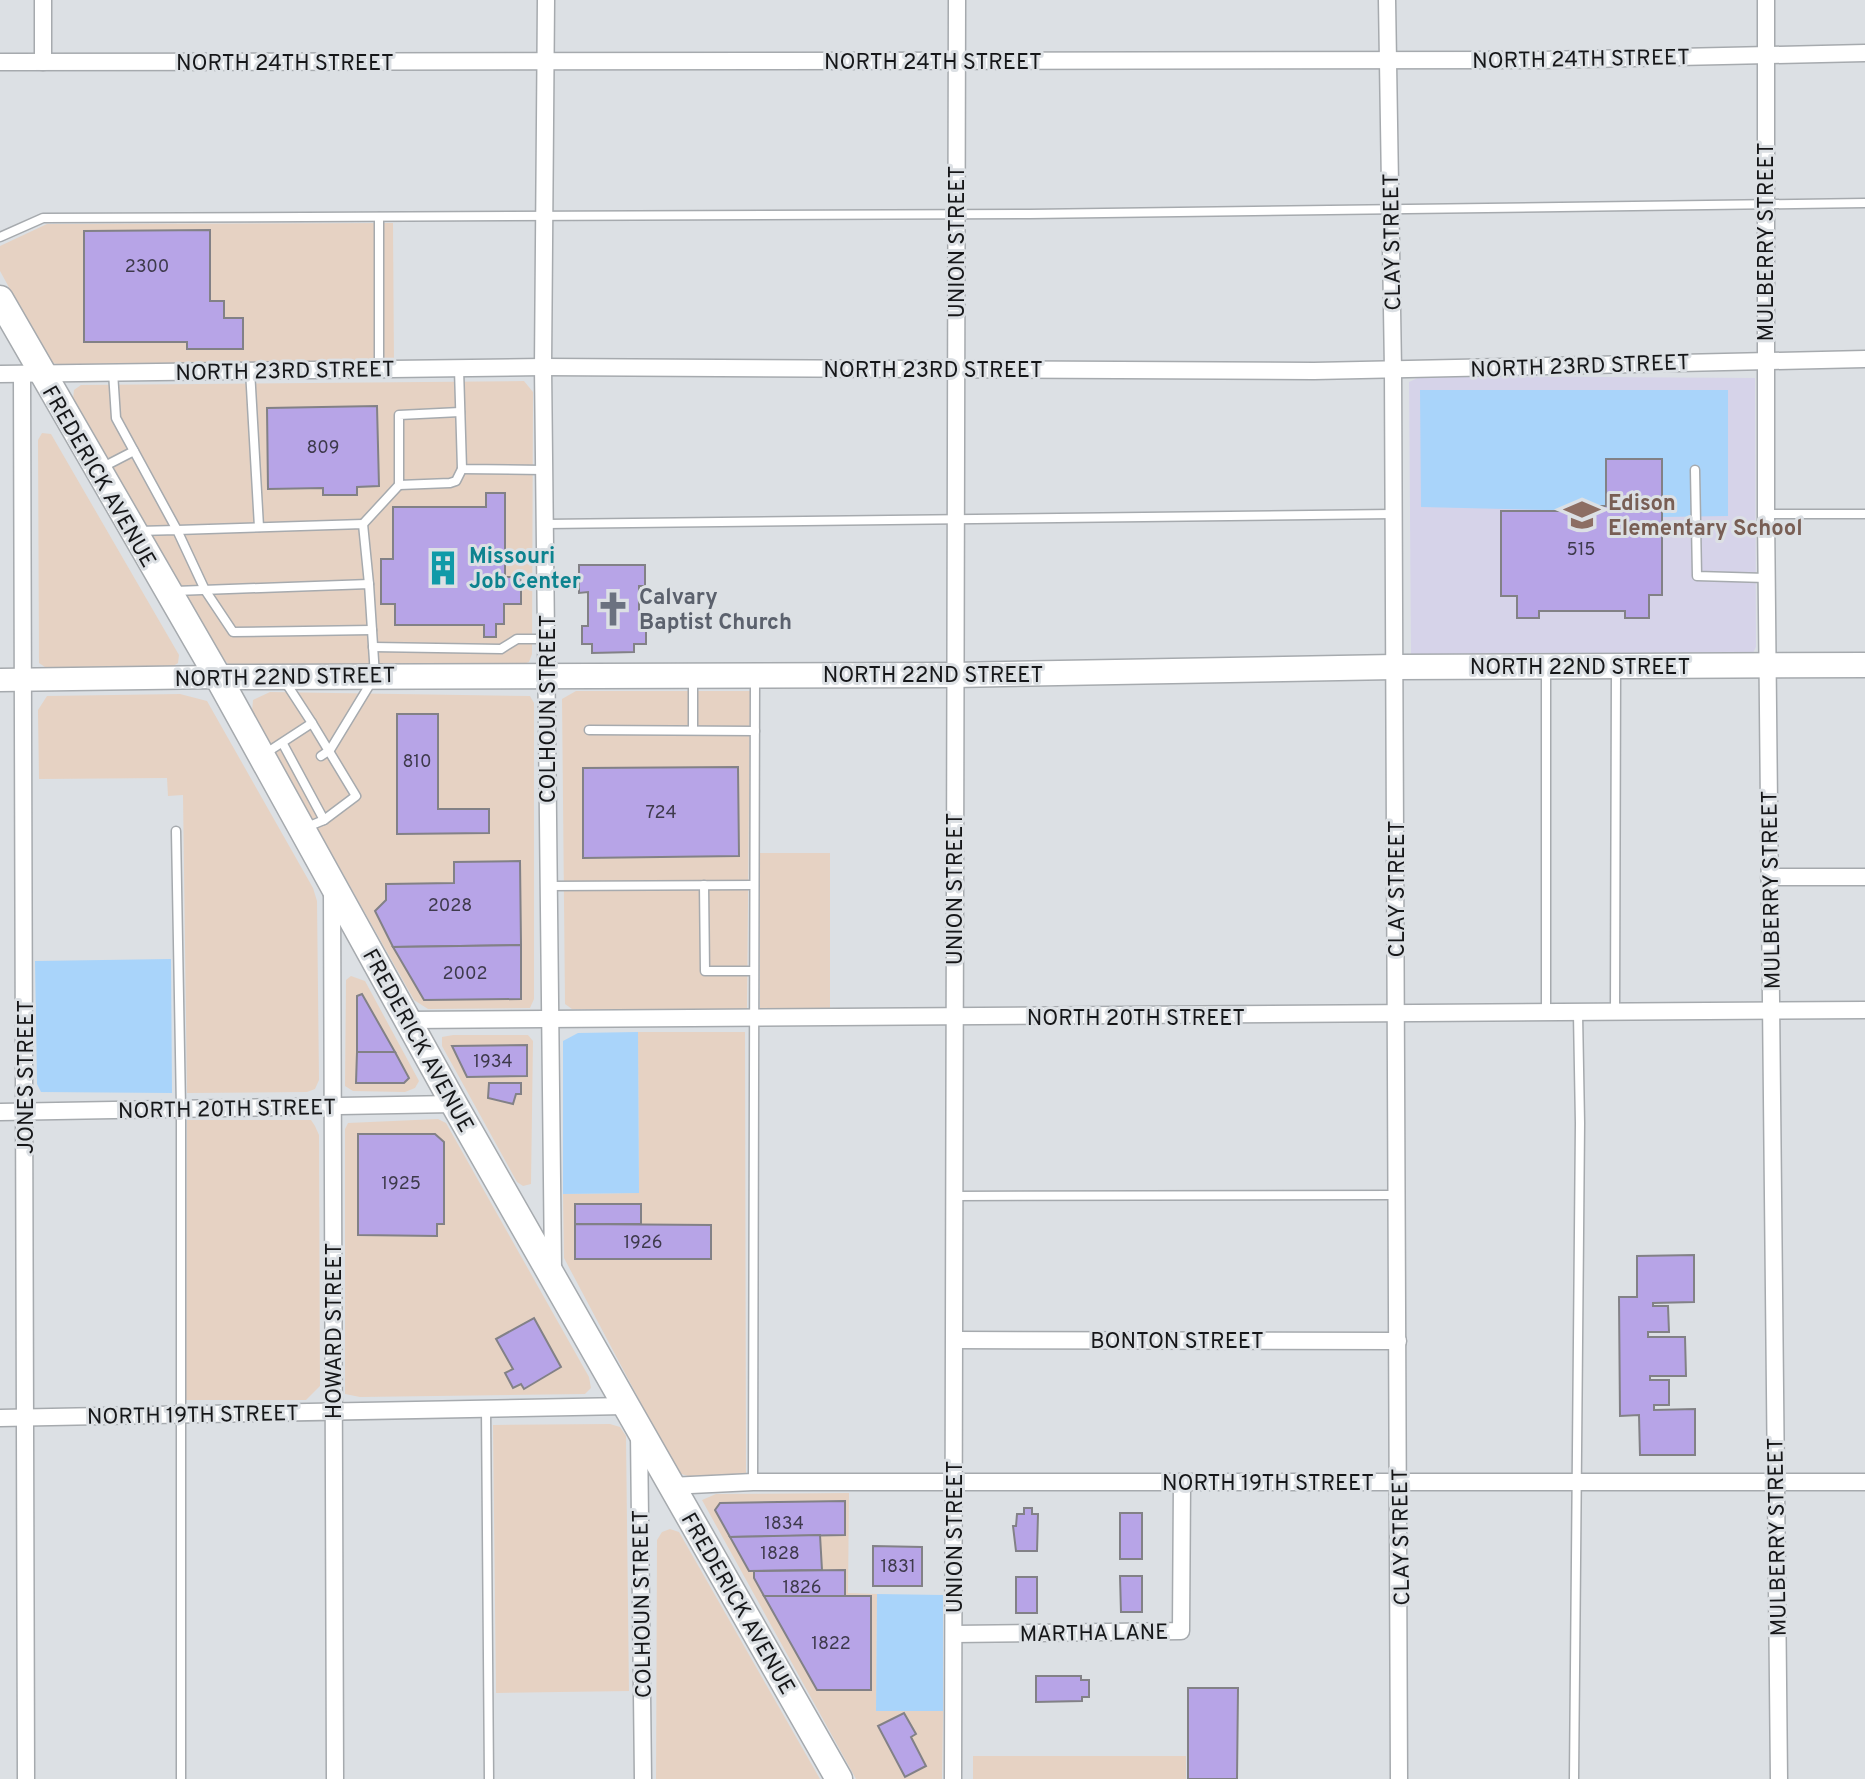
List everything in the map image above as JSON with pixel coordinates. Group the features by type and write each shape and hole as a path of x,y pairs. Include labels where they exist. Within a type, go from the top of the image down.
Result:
{"main road":[{"name":"FREDERICK AVENUE","path":"0,299 31,374 97,470 218,677 272,750 313,825 332,883 407,1020 839,1779"},
{"name":"NORTH 22ND STREET","path":"218,677 954,675 1394,667 1865,665"}],"street":[{"path":"43,0 43,62"},
{"name":"COLHOUN STREET","path":"546,0 543,367 553,1273"},
{"name":"UNION STREET","path":"953,1779 957,0"},
{"name":"CLAY STREET","path":"1387,0 1393,370 1399,1779"},
{"name":"MULBERRY STREET","path":"1766,0 1766,578 1779,1779"},
{"name":"NORTH 24TH STREET","path":"0,62 1542,60 1865,53"},
{"name":"NORTH 23RD STREET","path":"0,374 543,367 1393,370 1865,359"},
{"name":"JONES STREET","path":"26,1779 23,1418 25,1111 11,680 31,374"},
{"name":"NORTH 22ND STREET","path":"11,680 218,677"},
{"path":"1769,877 1865,877"},
{"name":"HOWARD STREET","path":"332,883 335,1779"},
{"name":"NORTH 20TH STREET","path":"407,1020 954,1019 1865,1010"},
{"name":"NORTH 20TH STREET","path":"0,1112 454,1104"},
{"name":"BONTON STREET","path":"955,1340 1398,1341"},
{"name":"NORTH 19TH STREET","path":"0,1418 486,1408 632,1417"},
{"name":"COLHOUN STREET","path":"632,1417 643,1779"},
{"name":"NORTH 19TH STREET","path":"670,1486 753,1482 1865,1482"},
{"name":"MARTHA LANE","path":"954,1634 1181,1631 1182,1483"}],"lane":[{"path":"0,237 43,218 956,214 1865,203"},
{"path":"379,217 379,369"},
{"path":"399,485 456,481 462,469 459,368"},
{"path":"250,370 259,527"},
{"path":"113,372 116,418 177,530 205,590 233,632 372,630"},
{"path":"132,531 363,524 399,485 399,415 460,412"},
{"path":"97,470 134,451"},
{"path":"462,469 544,470"},
{"path":"1695,470 1697,576 1766,578"},
{"path":"545,524 1393,514"},
{"path":"1766,514 1865,514"},
{"path":"321,756 330,750 375,676 363,524"},
{"path":"166,592 369,584"},
{"path":"373,647 501,649 517,639 547,639"},
{"path":"1546,666 1546,1014"},
{"path":"1615,1013 1616,666"},
{"path":"693,674 693,730"},
{"path":"281,675 356,796 313,825"},
{"path":"753,1482 755,675"},
{"path":"312,723 272,750 301,768 312,788 313,825"},
{"path":"589,730 755,731"},
{"path":"332,776 341,770"},
{"path":"176,831 181,1109 181,1779"},
{"path":"704,885 705,971 753,971"},
{"path":"549,886 754,885"},
{"path":"1574,1779 1578,1014"},
{"path":"955,1196 1398,1195"},
{"path":"486,1408 489,1779"}],"shaded area":[{"path":"393,223 394,361 52,363 0,271 0,246 47,224"},
{"name":"Edison Elementary School","path":"1422,376 1755,378 1756,647 1752,655 1411,655 1409,382"},
{"path":"524,381 533,392 532,654 529,662 521,665 229,665 214,649 73,399 74,390 81,385"},
{"path":"1420,390 1728,390 1728,516 1662,517 1661,459 1607,459 1606,506 1594,506 1594,511 1421,507"},
{"path":"42,433 51,434 179,655 178,663 170,668 45,667 39,663 38,440"},
{"path":"576,691 750,691 747,1011 572,1009 565,1004 562,699"},
{"path":"270,692 530,696 534,703 534,999 530,1008 428,1009 414,1000 252,712 253,700"},
{"path":"180,694 207,701 313,888 317,901 319,1080 315,1089 307,1092 187,1093 183,795 168,796 167,778 39,779 38,710 47,696"},
{"path":"760,853 830,853 830,1010 760,1010"},
{"path":"171,959 172,1093 41,1092 37,1084 35,961"},
{"path":"351,976 365,981 419,1081 415,1088 405,1092 353,1091 345,1086 346,980"},
{"path":"638,1032 745,1032 746,1474 688,1476 678,1473 564,1258 563,1194 639,1193"},
{"path":"638,1032 639,1193 563,1194 563,1041 578,1033"},
{"path":"528,1035 533,1041 531,1184 523,1186 517,1182 442,1046 442,1037"},
{"path":"438,1119 446,1123 589,1377 591,1388 585,1394 360,1397 345,1394 345,1129 348,1123"},
{"path":"187,1120 311,1120 319,1135 320,1386 306,1400 186,1400"},
{"path":"610,1424 620,1427 626,1436 629,1691 496,1693 493,1425"},
{"path":"849,1493 848,1593 877,1594 876,1710 943,1711 942,1779 856,1779 702,1500 716,1494"},
{"path":"670,1529 679,1532 820,1779 656,1779 657,1540 662,1532"},
{"path":"877,1594 943,1595 943,1711 876,1711"},
{"path":"973,1756 1186,1756 1186,1779 973,1779"}],"building":[{"path":"210,230 210,301 224,301 224,318 243,318 243,349 187,349 187,342 84,342 84,231"},
{"path":"377,406 379,486 357,487 357,495 323,495 323,488 268,489 267,408"},
{"name":"Edison Elementary School","path":"1606,459 1662,459 1662,595 1649,595 1649,618 1625,618 1625,611 1539,611 1539,618 1517,618 1517,596 1501,596 1501,511 1594,511 1594,506 1606,506"},
{"name":"Missouri Job Center","path":"486,493 505,493 505,577 521,577 521,604 504,604 504,624 496,624 496,637 484,637 484,625 395,625 395,604 381,604 381,559 393,559 393,507 486,507"},
{"name":"Calvary Baptist Church","path":"579,565 645,565 645,586 639,586 639,626 646,625 646,644 634,644 634,652 592,653 592,644 582,644 582,626 588,626 588,592 579,593"},
{"path":"397,714 438,714 438,809 489,809 489,833 397,834"},
{"path":"738,767 739,856 583,858 583,768"},
{"path":"520,861 521,945 393,947 375,911 386,900 386,884 454,883 454,862"},
{"path":"521,945 521,999 424,1000 393,947"},
{"path":"362,994 395,1052 357,1052 357,996"},
{"path":"527,1045 527,1076 467,1077 452,1046"},
{"path":"357,1052 395,1052 409,1078 404,1083 356,1083"},
{"path":"489,1083 521,1083 521,1094 516,1094 513,1104 488,1098"},
{"path":"358,1134 435,1134 444,1142 444,1224 437,1224 437,1236 358,1235"},
{"path":"575,1204 641,1204 641,1224 575,1224"},
{"path":"575,1224 711,1225 711,1259 575,1259"},
{"path":"1694,1255 1694,1302 1653,1303 1653,1306 1668,1306 1669,1332 1648,1332 1648,1337 1685,1337 1686,1376 1650,1376 1650,1380 1669,1380 1669,1405 1654,1405 1654,1410 1695,1409 1695,1455 1640,1455 1639,1415 1620,1416 1619,1297 1637,1297 1637,1256"},
{"path":"534,1318 561,1367 524,1389 521,1384 513,1388 505,1373 513,1369 496,1339"},
{"path":"845,1501 845,1535 730,1537 715,1510 720,1503"},
{"path":"1024,1508 1032,1508 1032,1514 1038,1514 1037,1551 1016,1551 1013,1526 1016,1526 1017,1514 1024,1514"},
{"path":"1120,1513 1142,1513 1142,1559 1120,1559"},
{"path":"820,1535 822,1570 749,1571 730,1537"},
{"path":"873,1546 922,1547 922,1586 873,1586"},
{"path":"845,1570 845,1596 764,1596 754,1578 754,1571"},
{"path":"1120,1576 1142,1576 1142,1612 1121,1612"},
{"path":"1016,1577 1037,1577 1037,1613 1016,1613"},
{"path":"764,1596 871,1596 871,1690 817,1690"},
{"path":"1036,1676 1081,1676 1081,1680 1089,1680 1089,1697 1082,1697 1082,1701 1036,1702"},
{"path":"1188,1688 1238,1688 1237,1779 1188,1779"},
{"path":"904,1713 916,1734 911,1737 926,1766 905,1777 878,1726"}],"place":[{"name":"Edison Elementary School","path":"1582,515"},
{"name":"Missouri Job Center","path":"443,568"},
{"name":"Calvary Baptist Church","path":"613,609"}]}
